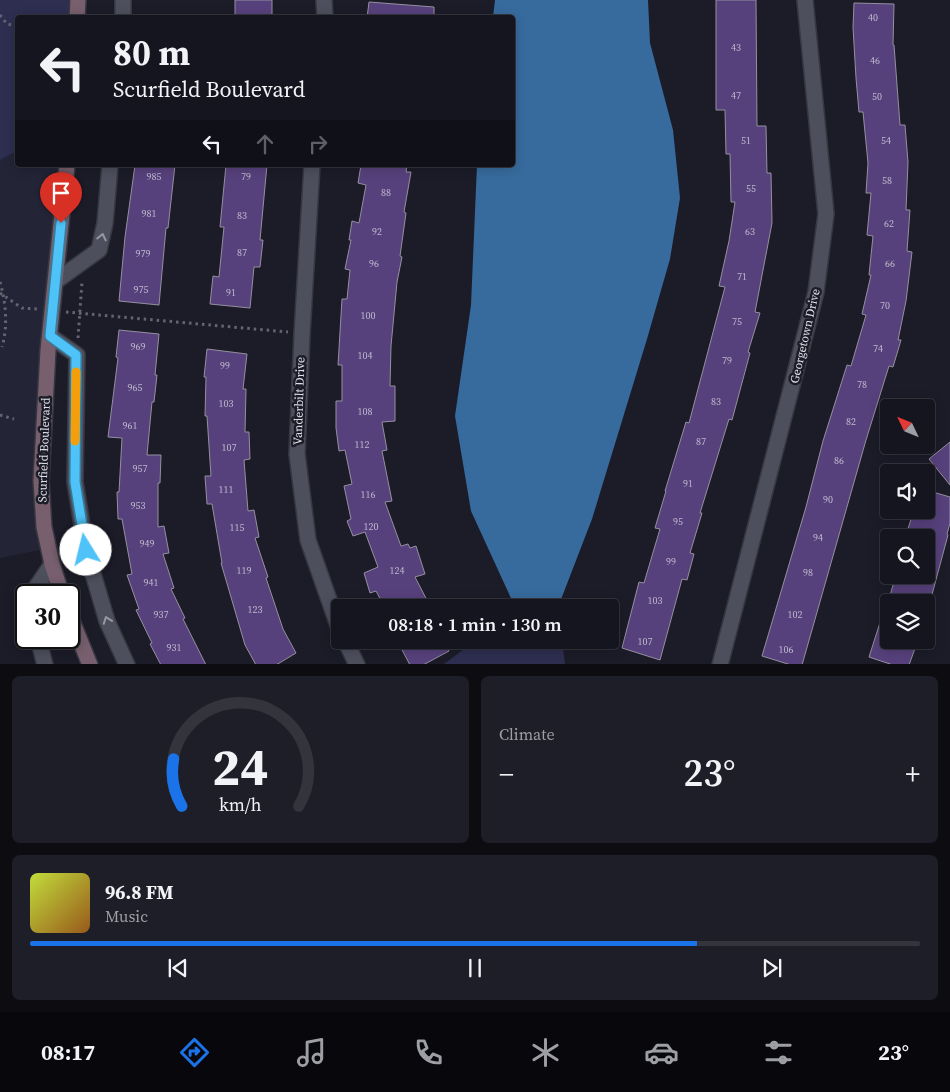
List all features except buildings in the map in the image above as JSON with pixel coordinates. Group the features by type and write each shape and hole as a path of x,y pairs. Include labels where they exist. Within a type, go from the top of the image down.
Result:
{"street":[{"path":"77,15 78,0"},
{"path":"123,15 124,0"},
{"path":"324,0 325,15"},
{"name":"Georgetown Drive","path":"720,664 816,292 826,214 806,0"},
{"name":"Scurfield Boulevard","path":"58,584 52,564 43,521 41,481 50,336 67,167"},
{"path":"56,281 98,250 105,223 110,167"},
{"name":"Vanderbilt Drive","path":"312,167 297,454 308,540 331,605"},
{"path":"50,336 76,355 75,482 86,550 107,621 127,664"},
{"path":"38,584 52,564"},
{"path":"80,640 90,664"},
{"path":"41,649 45,664"},
{"path":"350,649 357,664"}],"path":[{"path":"0,15 7,24 15,25"},
{"path":"76,355 83,261"},
{"path":"0,282 6,322 2,347"},
{"path":"1,294 22,308 302,334"},
{"path":"0,416 14,419"}],"shaded area":[{"path":"0,0 78,0 77,15 15,15 15,152 0,160"},
{"path":"15,152 15,167 67,167 41,481 49,548 0,558 0,160"},
{"path":"464,649 563,649 565,664 444,664"}],"water":[{"path":"495,0 648,0 650,43 673,130 680,198 670,259 647,339 592,519 561,599 511,599 471,511 455,416 471,305 477,167 515,167 515,15 493,15"}],"slow traffic":[{"path":"75,441 76,372"}],"route":[{"path":"61,223 50,336 76,355 75,482 86,550"}]}
